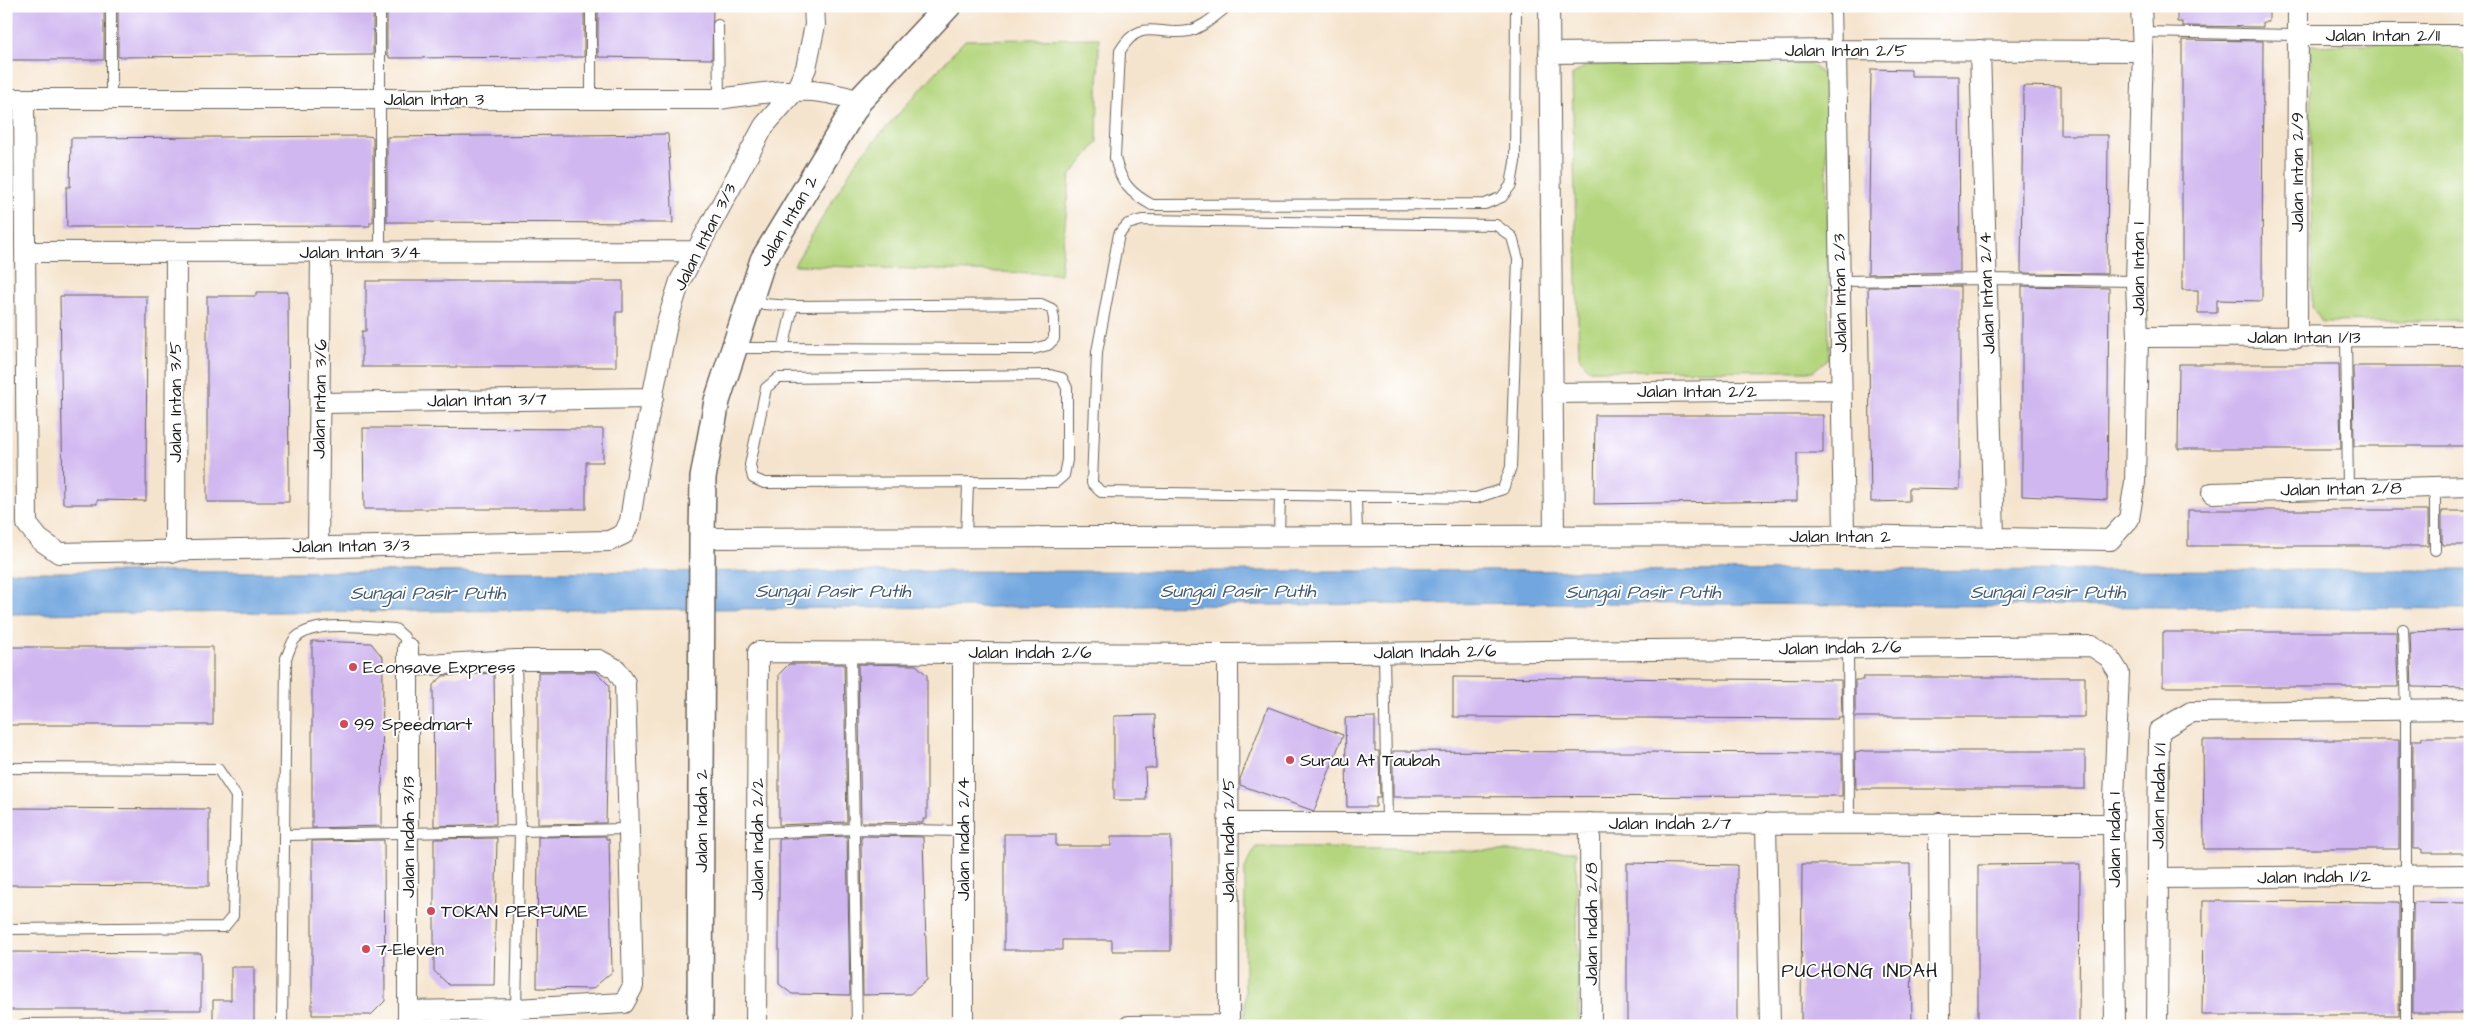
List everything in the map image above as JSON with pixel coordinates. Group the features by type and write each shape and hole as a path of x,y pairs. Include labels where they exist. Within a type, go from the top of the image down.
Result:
{"street":[{"name":"Jalan Intan 3/3","path":"15,99 25,252 27,524 39,539 59,553 174,552 318,546 609,541 624,534 630,521 668,319 680,281 764,126 797,88 806,68 815,25 814,6"},
{"name":"Jalan Intan 2","path":"702,565 704,478 716,401 764,260 859,101 948,6"},
{"path":"1549,6 1554,536"},
{"name":"Jalan Intan 1","path":"2121,529 2129,519 2135,482 2138,337 2136,281 2142,42 2141,6"},
{"name":"Jalan Intan 2/9","path":"2297,338 2298,6"},
{"name":"Jalan Intan 2/11","path":"2297,35 2470,35"},
{"name":"Jalan Intan 2/5","path":"1549,54 1980,50 2142,42"},
{"name":"Jalan Intan 2/3","path":"1836,50 1844,535"},
{"name":"Jalan Intan 2/4","path":"1980,50 1994,537"},
{"name":"Jalan Intan 3","path":"15,99 719,99 797,88 840,94 859,101"},
{"name":"Jalan Intan 3/4","path":"25,252 695,251"},
{"name":"Jalan Intan 3/5","path":"174,552 176,252"},
{"name":"Jalan Intan 3/6","path":"318,546 321,402 321,252"},
{"name":"Jalan Intan 1/13","path":"2138,337 2470,336"},
{"name":"Jalan Intan 2/2","path":"1552,392 1841,390"},
{"name":"Jalan Intan 3/7","path":"321,402 653,398"},
{"name":"Jalan Intan 2/8","path":"2212,493 2470,486"},
{"name":"Jalan Intan 2","path":"702,538 1844,535 2110,540 2121,529"},
{"name":"Jalan Indah 2","path":"700,1026 702,565"},
{"name":"Jalan Indah 2/6","path":"758,652 1228,654 2092,646 2109,657"},
{"name":"Jalan Indah 2/2","path":"756,1026 758,652"},
{"name":"Jalan Indah 2/4","path":"962,652 962,1026"},
{"name":"Jalan Indah 2/5","path":"1228,654 1229,1025"},
{"path":"408,657 599,660 616,669 625,683 633,986 624,1003 408,1018"},
{"name":"Jalan Indah 3/13","path":"408,657 408,1018"},
{"name":"Jalan Indah 1","path":"2109,657 2119,673 2112,824 2115,1026"},
{"name":"Jalan Indah 1/1","path":"2157,1026 2160,731 2191,712 2470,709"},
{"name":"Jalan Indah 2/7","path":"1228,823 2112,824"},
{"name":"Jalan Indah 2/8","path":"1590,823 1591,1026"},
{"path":"1766,823 1770,1026"},
{"path":"1939,823 1940,1026"},
{"name":"Jalan Indah 1/2","path":"2158,878 2470,875"},
{"path":"1129,1026 1229,1025"}],"lane":[{"path":"111,6 111,98"},
{"path":"380,6 380,252"},
{"path":"591,6 591,100"},
{"path":"1228,6 1204,24 1189,30 1172,32 1157,29 1139,32 1128,38 1120,51 1115,158 1119,176 1138,198 1152,205 1422,206 1485,204 1502,197 1511,185 1515,162 1516,6"},
{"path":"1835,6 1836,50"},
{"path":"718,26 719,99"},
{"path":"2142,42 2297,35"},
{"path":"1142,220 1496,225 1512,236 1518,258 1512,447 1511,467 1502,489 1476,498 1280,496 1101,492 1092,482 1097,352 1119,234 1128,224 1142,220"},
{"path":"1840,280 2136,281"},
{"path":"734,348 1033,349 1048,345 1054,339 1052,309 1041,304 793,306 749,303"},
{"path":"782,348 793,306"},
{"path":"2346,337 2348,489"},
{"path":"1050,375 1062,378 1068,388 1068,460 1064,475 1056,482 968,484 764,483 753,478 750,465 766,388 778,378 1050,375"},
{"path":"966,537 968,484"},
{"path":"2435,487 2435,550"},
{"path":"1279,536 1280,496"},
{"path":"1356,497 1357,536"},
{"path":"282,1026 286,835 286,658 294,640 307,631 322,627 395,629 404,637 408,657"},
{"path":"2403,629 2406,710 2406,1026"},
{"path":"1848,648 1849,823"},
{"path":"851,652 857,1026"},
{"path":"1384,653 1387,823"},
{"path":"516,660 520,831 516,1009"},
{"path":"6,768 218,769 236,796 233,916 224,927 6,929"},
{"path":"286,835 629,829"},
{"path":"757,833 854,829 962,831"},
{"path":"20,1026 26,1024 165,1023 179,1026"}],"green space":[{"path":"1099,38 1097,143 1070,176 1060,274 794,265 857,160 965,40"},
{"path":"2450,41 2465,56 2470,85 2470,320 2322,322 2312,307 2310,46"},
{"path":"1811,64 1826,78 1829,358 1813,371 1589,370 1579,356 1572,75 1587,65"},
{"path":"1256,847 1576,852 1579,1026 1245,1026 1245,868"}],"water":[{"name":"Sungai Pasir Putih","path":"2470,570 2470,609 1557,603 6,614 6,572"}],"building":[{"path":"6,6 104,6 104,60 6,60"},
{"path":"118,6 373,6 373,55 118,57"},
{"path":"387,6 584,6 584,57 389,58 389,55 387,55"},
{"path":"598,6 713,6 712,59 598,57"},
{"path":"2177,6 2269,6 2269,22 2263,22 2263,27 2182,26 2182,22 2177,22"},
{"path":"2182,40 2263,41 2262,301 2217,300 2217,313 2198,313 2198,290 2182,290"},
{"path":"1871,69 1911,70 1911,76 1959,76 1960,272 1868,274"},
{"path":"2023,86 2061,87 2061,135 2108,135 2107,274 2022,273 2021,271"},
{"path":"668,134 673,223 387,222 387,137"},
{"path":"373,137 373,222 370,222 370,226 67,227 66,187 70,187 71,138"},
{"path":"366,281 623,281 623,312 616,312 616,367 362,367 362,331 366,331"},
{"path":"1960,286 1960,489 1909,488 1909,501 1871,502 1868,287"},
{"path":"2022,286 2109,288 2107,500 2022,496"},
{"path":"256,292 288,292 289,502 207,502 207,296 256,296"},
{"path":"60,296 147,296 146,501 97,500 97,504 63,504"},
{"path":"2179,364 2339,364 2341,449 2178,449"},
{"path":"2353,366 2470,366 2470,446 2354,446"},
{"path":"1595,415 1823,415 1823,453 1797,453 1797,501 1594,504"},
{"path":"363,428 603,429 603,462 586,462 586,509 364,509"},
{"path":"2188,510 2428,510 2428,546 2188,546"},
{"path":"2442,511 2470,511 2470,545 2442,545"},
{"path":"2470,630 2470,688 2412,687 2410,632"},
{"path":"2163,632 2396,632 2398,687 2163,687"},
{"path":"312,641 371,643 383,658 382,826 312,828"},
{"path":"7,647 213,647 213,725 7,725"},
{"path":"789,664 844,664 847,822 779,825 779,674"},
{"path":"858,664 916,665 927,675 927,819 923,819 923,823 861,822"},
{"path":"538,672 596,672 609,685 606,823 538,824"},
{"path":"494,673 496,824 434,826 433,685 443,676"},
{"path":"1453,677 1841,680 1842,717 1838,717 1838,719 1453,717"},
{"path":"1863,677 2085,677 2085,717 1855,717 1855,680 1863,680"},
{"name":"Surau At Taubah","path":"1268,707 1343,735 1314,811 1240,785 1240,779"},
{"path":"1155,715 1156,768 1145,768 1146,800 1114,800 1114,716"},
{"path":"1375,717 1375,751 1379,751 1380,797 1376,797 1376,807 1347,807 1345,718"},
{"path":"2422,737 2470,737 2470,853 2422,853 2422,849 2413,849 2413,740 2422,740"},
{"path":"2203,740 2399,740 2399,849 2204,849"},
{"path":"1393,751 1842,753 1842,796 1393,797"},
{"path":"1864,751 2085,751 2085,789 1856,789 1855,753"},
{"path":"6,808 209,809 209,886 6,885"},
{"path":"1004,834 1056,834 1056,846 1111,846 1111,836 1171,836 1171,951 1112,951 1112,940 1062,940 1062,950 1004,950"},
{"path":"606,836 606,839 609,839 612,972 592,989 537,988 538,837"},
{"path":"847,836 850,995 792,994 779,984 779,839"},
{"path":"861,836 923,837 927,980 910,994 863,995"},
{"path":"497,838 494,985 449,985 434,971 434,839"},
{"path":"384,840 385,1001 371,1015 312,1015 312,841"},
{"path":"1627,863 1737,865 1737,1026 1627,1026"},
{"path":"1802,864 1910,864 1912,1026 1801,1026"},
{"path":"2080,864 2079,1026 1978,1026 1978,865"},
{"path":"2203,901 2399,902 2399,1015 2202,1015"},
{"path":"2413,902 2470,903 2470,1013 2413,1013"},
{"path":"6,952 201,953 201,1010 6,1010"},
{"path":"231,967 254,967 254,1026 213,1026 213,1000 231,1000"}],"place":[{"name":"Econsave Express","path":"353,667"},
{"name":"99 Speedmart","path":"344,724"},
{"name":"Surau At Taubah","path":"1290,760"},
{"name":"TOKAN PERFUME","path":"431,911"},
{"name":"7-Eleven","path":"366,949"}],"district":[{"name":"PUCHONG INDAH","path":"1860,971"}]}
